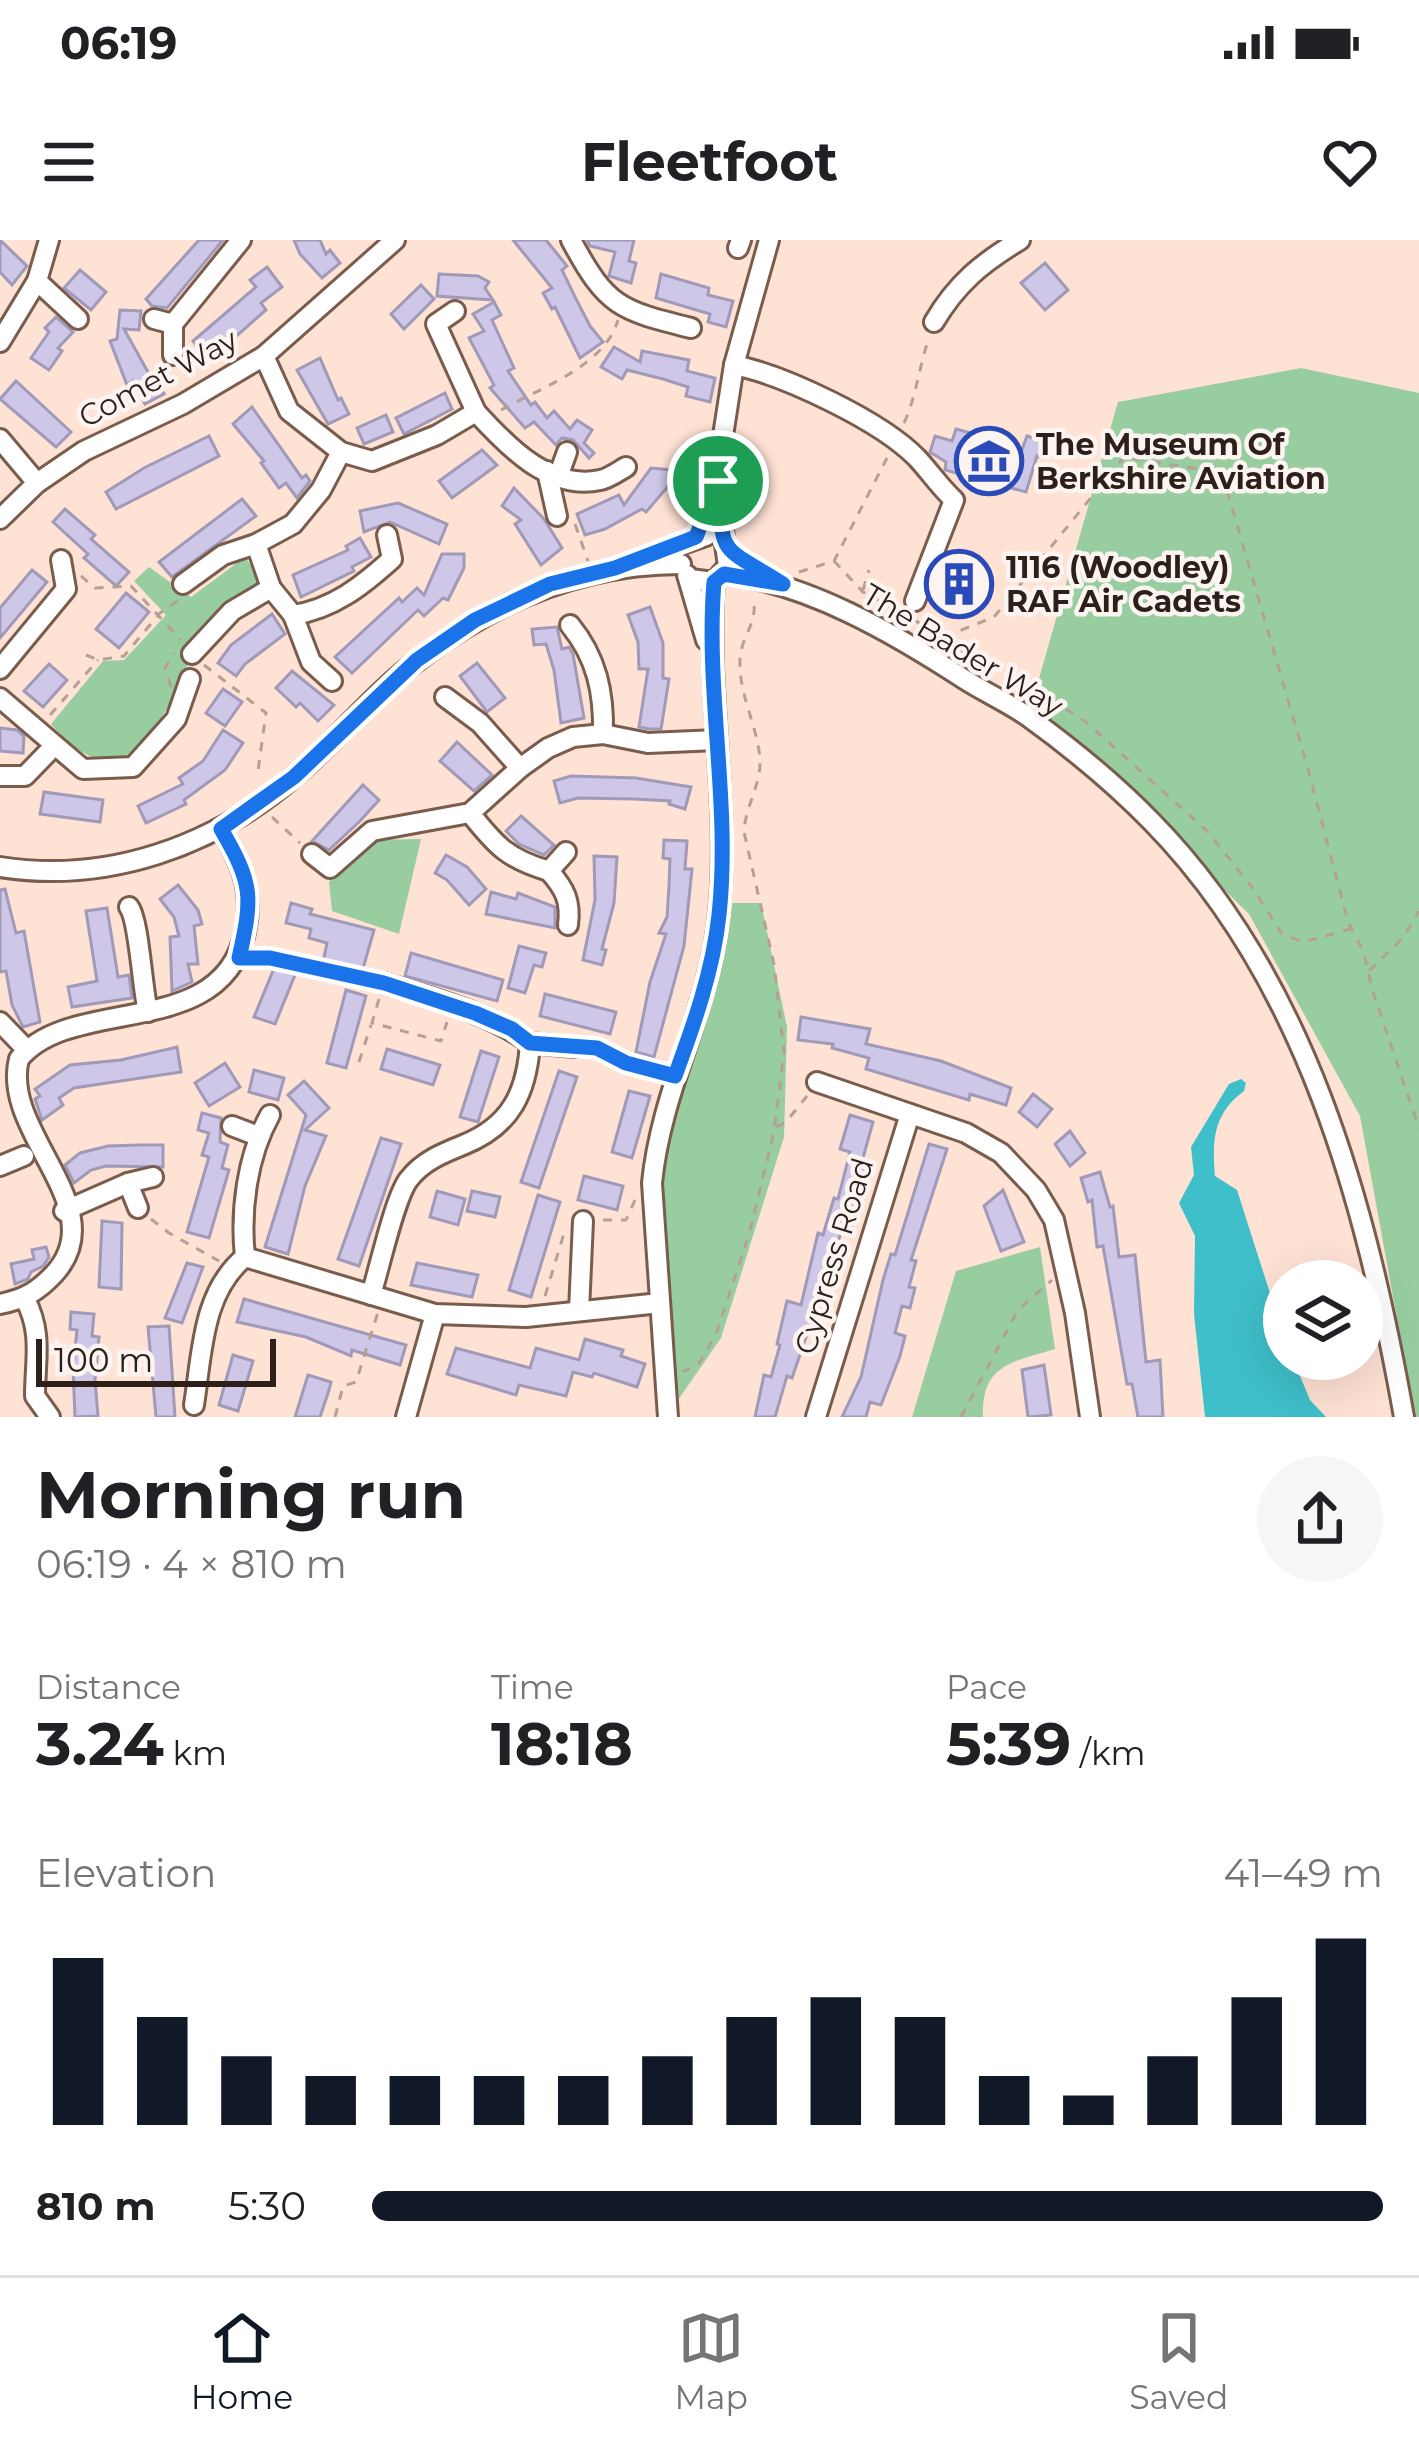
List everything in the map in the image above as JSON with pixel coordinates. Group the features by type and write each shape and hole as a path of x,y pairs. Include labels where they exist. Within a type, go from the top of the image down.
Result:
{"street":[{"path":"0,342 37,281 49,240"},
{"path":"173,355 164,321 241,240"},
{"path":"361,240 376,256"},
{"name":"Comet Way","path":"0,520 37,483 84,451 183,404 264,356 395,240"},
{"path":"571,240 610,301 691,328"},
{"path":"668,1417 654,1154 698,1014 719,918 722,817 710,651 725,548 718,481 734,365 769,240"},
{"path":"934,322 952,292 975,268 1020,240"},
{"path":"37,281 78,319"},
{"path":"631,311 644,295"},
{"path":"455,311 428,329 480,416 514,453 553,474 599,481 626,467"},
{"path":"264,356 289,411 341,452 372,461 480,416"},
{"path":"734,365 790,383 895,442 916,457 954,500 915,601"},
{"path":"0,439 37,483"},
{"path":"188,587 223,555 293,524 321,490 341,452"},
{"path":"563,514 553,474 567,452"},
{"path":"710,651 685,572 691,541 718,481"},
{"path":"293,614 319,611 400,565 387,535"},
{"name":"The Bader Way","path":"691,541 709,536 1026,716 1150,820 1230,914 1291,1023 1332,1126 1370,1261 1404,1417"},
{"path":"0,867 71,870 145,859 221,829 294,777 417,660 475,620 550,584 615,568 691,541"},
{"path":"256,544 271,588 293,614 311,662 332,681"},
{"path":"0,669 66,589 61,560"},
{"name":"The Bader Way","path":"615,568 789,580"},
{"path":"187,648 232,611 271,588"},
{"path":"571,625 595,640 603,734"},
{"path":"0,698 83,769 133,767 183,724 187,686"},
{"path":"446,697 480,723 520,767"},
{"path":"312,854 325,876 372,831 470,813 520,767 573,737 603,734 648,743 717,740"},
{"path":"0,776 25,776 54,746"},
{"path":"470,813 516,861 549,871 566,890 568,926"},
{"path":"0,1304 25,1299 61,1267 69,1240 64,1211 24,1156 9,1118 6,1084 14,1064 27,1050 71,1028 148,1012 207,990 239,958 250,894 245,872 221,829"},
{"path":"549,871 566,852"},
{"path":"139,913 140,976 148,1012"},
{"path":"384,983 512,1029 530,1043 575,1047"},
{"path":"405,1014 410,991"},
{"path":"0,1022 27,1050"},
{"path":"376,1297 406,1181 441,1152 503,1124 518,1096 530,1043"},
{"path":"818,1082 966,1133 1001,1154 1036,1190 1054,1220 1062,1272 1075,1313 1090,1417"},
{"name":"Cypress Road","path":"816,1417 910,1114"},
{"path":"194,1405 211,1304 238,1262 258,1136 270,1115"},
{"path":"232,1126 258,1136"},
{"path":"0,1166 24,1156"},
{"path":"64,1211 153,1177"},
{"path":"128,1183 138,1208"},
{"path":"579,1311 583,1221"},
{"path":"238,1262 435,1314 526,1317 661,1303"},
{"path":"25,1299 37,1321 34,1396 48,1416"},
{"path":"406,1417 435,1314"},
{"path":"184,1335 206,1334"}],"path":[{"path":"480,416 597,355 631,311"},
{"path":"789,580 834,561 913,404 934,322"},
{"path":"944,637 994,617 1124,457 1222,473 1352,929 1364,953 1419,1128"},
{"path":"563,514 592,574"},
{"path":"834,561 862,592 944,637 1002,683"},
{"path":"862,592 868,570"},
{"path":"86,655 98,660 124,656 188,587"},
{"path":"673,1377 698,1365 716,1334 749,1234 775,1127 784,1052 782,1013 744,832 745,811 760,769 739,657 754,624 753,590"},
{"path":"187,648 165,668 168,685 187,686"},
{"path":"37,730 98,660"},
{"path":"1024,699 1060,706 1124,754 1207,831 1252,886 1282,934 1304,942 1352,929"},
{"path":"271,816 312,854"},
{"path":"1368,972 1403,938 1419,911"},
{"path":"239,958 270,958 384,983 359,1062"},
{"path":"372,1023 441,1041 452,1006"},
{"path":"575,1047 597,1048 626,1063 675,1076"},
{"path":"775,1127 786,1122 818,1082"},
{"path":"138,1208 169,1233 238,1262"},
{"path":"962,1417 1018,1310 1062,1272"},
{"path":"335,1417 343,1386 356,1382 376,1297"}],"green space":[{"path":"1301,368 1419,393 1419,1417 1415,1417 1360,1116 1249,914 1032,703 1118,402"},
{"path":"245,557 265,585 192,645 187,667 160,721 133,751 104,760 87,755 51,724 103,661 124,660 166,615 134,581 149,567 191,597"},
{"path":"421,839 399,934 332,911 329,882 368,840"},
{"path":"727,903 761,903 787,1027 784,1137 721,1338 678,1400 670,1364 659,1174"},
{"path":"1040,1247 1055,1349 1002,1368 987,1386 983,1417 912,1417 956,1271"}],"water":[{"path":"1241,1079 1246,1083 1220,1119 1215,1176 1237,1190 1263,1271 1263,1380 1302,1380 1310,1400 1326,1417 1205,1417 1194,1314 1195,1236 1179,1203 1194,1175 1191,1147 1229,1084"}],"building":[{"path":"0,240 27,266 12,285 0,272"},
{"path":"199,240 223,240 167,308 152,306 146,299"},
{"path":"294,240 320,240 326,254 330,250 340,263 322,278"},
{"path":"513,240 546,240 567,266 562,270 603,342 580,358 543,293 552,288"},
{"path":"587,240 634,240 631,283 609,276 615,252 590,246"},
{"path":"1045,263 1068,290 1045,310 1021,283"},
{"path":"267,267 282,287 261,303 266,310 208,361 193,341 256,287 250,280"},
{"path":"80,270 106,292 91,310 64,288"},
{"path":"439,274 478,276 489,282 485,288 493,300 437,296"},
{"path":"661,274 709,288 708,295 733,301 726,327 708,322 710,314 656,298"},
{"path":"421,285 434,299 404,329 391,314"},
{"path":"494,302 501,315 492,320 514,368 508,371 531,405 535,402 547,418 554,411 570,429 577,420 592,430 584,443 594,453 589,458 573,440 562,438 556,445 534,422 525,428 490,388 494,385 469,338 484,331 473,314"},
{"path":"120,310 141,311 139,330 124,329 164,394 145,404 133,381 127,385 110,341 117,339"},
{"path":"56,317 73,332 58,348 62,351 49,370 31,358 49,332 45,328"},
{"path":"614,347 640,362 642,351 689,360 687,371 715,378 710,402 686,396 688,387 627,370 622,379 601,367"},
{"path":"320,358 349,414 328,424 297,370"},
{"path":"16,381 71,432 56,447 0,399"},
{"path":"445,393 452,409 404,434 396,418"},
{"path":"252,407 302,478 306,475 310,481 297,498 286,483 279,488 233,424"},
{"path":"386,415 393,432 364,444 357,428"},
{"name":"The Museum Of Berkshire Aviation","path":"956,429 992,439 990,446 1020,455 1027,436 1048,443 1043,458 1037,456 1026,492 945,470 946,462 930,452 935,436 952,441"},
{"path":"209,436 219,456 116,509 106,492"},
{"path":"482,450 497,465 452,498 439,481"},
{"path":"651,468 672,470 671,483 646,512 642,509 585,535 577,514 619,495 624,505"},
{"path":"514,488 544,519 562,548 541,565 515,524 521,520 502,506"},
{"path":"242,499 256,516 172,577 159,562"},
{"path":"398,503 447,524 439,544 390,522 364,532 360,511"},
{"path":"65,509 129,572 116,586 53,522"},
{"path":"360,538 371,557 352,567 354,571 301,597 293,575 348,550 346,546"},
{"name":"1116 (Woodley) RAF Air Cadets","path":"963,551 978,558 954,616 939,610"},
{"path":"442,554 464,554 464,568 448,600 443,598 424,616 418,610 352,673 335,657 399,598 402,602 417,588 424,595"},
{"path":"32,570 47,582 0,638 0,608"},
{"path":"126,593 149,612 119,648 96,629"},
{"path":"650,607 663,643 663,678 669,679 661,729 639,727 648,669 639,669 638,642 628,615"},
{"path":"272,614 285,634 236,676 218,663 231,645"},
{"path":"557,627 562,649 569,647 573,654 584,718 561,723 546,644 534,645 532,629"},
{"path":"477,663 505,698 487,712 460,676"},
{"path":"49,664 67,680 43,707 24,691"},
{"path":"292,671 334,705 318,721 276,688"},
{"path":"223,689 242,702 225,726 206,713"},
{"path":"0,728 24,736 23,753 0,751"},
{"path":"223,730 243,743 225,770 184,800 186,804 146,823 138,806 183,784 179,778 203,761"},
{"path":"457,742 492,775 474,791 440,761"},
{"path":"571,776 636,778 691,787 685,809 670,801 634,799 578,798 560,803 554,781"},
{"path":"363,785 379,800 360,821 329,850 312,841"},
{"path":"44,792 103,800 100,822 40,814"},
{"path":"521,816 554,845 544,855 519,844 506,831"},
{"path":"664,840 687,841 685,869 692,869 684,946 654,1057 636,1052 650,982 666,934 659,933 667,917 669,886 670,859 663,858"},
{"path":"446,855 467,867 486,889 469,905 435,873"},
{"path":"594,856 617,857 602,965 583,960 595,900"},
{"path":"178,885 198,910 202,924 194,926 198,964 188,964 192,982 172,991 170,937 179,936 174,917 160,899"},
{"path":"5,889 16,933 24,931 40,1022 23,1027 12,1005 6,971 0,972 0,890"},
{"path":"491,892 516,899 518,893 555,907 555,928 486,914"},
{"path":"291,903 312,909 310,914 374,930 362,972 323,962 327,943 309,938 311,929 286,923"},
{"path":"107,908 118,977 129,975 132,998 72,1007 68,987 97,981 86,911"},
{"path":"519,946 546,953 542,967 534,965 525,993 508,988"},
{"path":"411,953 503,980 497,1001 405,976"},
{"path":"275,966 295,975 275,1024 254,1017"},
{"path":"346,990 366,996 346,1068 327,1063"},
{"path":"545,994 616,1012 610,1034 540,1016"},
{"path":"801,1017 870,1029 866,1044 941,1061 1011,1088 1006,1105 970,1094 969,1100 866,1069 869,1058 832,1048 833,1044 798,1040"},
{"path":"177,1047 181,1072 74,1088 59,1098 63,1105 42,1120 35,1089 70,1065"},
{"path":"387,1049 440,1065 433,1085 381,1069"},
{"path":"481,1051 499,1057 478,1122 460,1117"},
{"path":"225,1063 240,1087 209,1106 195,1083"},
{"path":"254,1070 284,1078 278,1100 249,1092"},
{"path":"559,1071 577,1077 539,1188 521,1182"},
{"path":"304,1081 329,1108 305,1130 326,1136 305,1186 288,1254 265,1247 306,1115 288,1095"},
{"path":"629,1091 650,1096 632,1158 612,1152"},
{"path":"1033,1094 1052,1109 1037,1127 1019,1112"},
{"path":"202,1113 221,1118 220,1142 228,1145 222,1168 229,1170 209,1238 187,1232 209,1157 202,1155 209,1133 198,1130"},
{"path":"850,1115 873,1122 861,1165 869,1167 850,1229 842,1227 823,1303 818,1302 775,1417 755,1417 764,1375 771,1377 780,1345 787,1301 801,1305 818,1233 823,1235 834,1198 838,1199 850,1152 840,1149"},
{"path":"1070,1131 1085,1153 1070,1166 1055,1144"},
{"path":"381,1138 401,1144 359,1266 338,1259"},
{"path":"929,1144 947,1149 911,1260 916,1261 909,1287 915,1288 910,1308 902,1306 895,1333 905,1336 900,1356 881,1405 870,1402 866,1417 842,1417 861,1377 883,1280"},
{"path":"163,1145 163,1167 106,1166 74,1183 65,1165 80,1153 108,1146"},
{"path":"1100,1172 1113,1206 1119,1257 1135,1255 1146,1362 1160,1360 1163,1417 1138,1417 1132,1384 1127,1384 1103,1246 1097,1247 1092,1200 1088,1202 1081,1178"},
{"path":"584,1176 623,1186 617,1210 578,1200"},
{"path":"1003,1190 1024,1242 1001,1251 984,1206"},
{"path":"437,1191 465,1199 458,1225 430,1217"},
{"path":"472,1191 500,1197 495,1217 467,1211"},
{"path":"538,1195 560,1202 531,1297 509,1290"},
{"path":"102,1221 122,1223 121,1289 99,1287"},
{"path":"46,1247 49,1257 43,1266 15,1284 11,1264 34,1259 32,1250"},
{"path":"187,1263 203,1267 182,1323 165,1318"},
{"path":"417,1263 478,1275 472,1297 411,1285"},
{"path":"244,1299 406,1345 400,1365 352,1350 351,1356 306,1337 237,1322"},
{"path":"71,1312 94,1314 92,1336 99,1337 98,1416 75,1417 77,1330 70,1329"},
{"path":"169,1326 175,1417 156,1417 148,1327"},
{"path":"585,1339 623,1350 621,1356 645,1364 637,1387 594,1373 592,1377 573,1372 566,1396 519,1385 516,1395 447,1374 456,1348 530,1368 536,1348 579,1360"},
{"path":"233,1355 253,1361 238,1411 219,1405"},
{"path":"1044,1365 1051,1415 1028,1417 1022,1370"},
{"path":"308,1375 331,1382 329,1390 320,1417 295,1417"}],"place":[{"name":"The Museum Of Berkshire Aviation","path":"989,461"},
{"name":"1116 (Woodley) RAF Air Cadets","path":"959,584"}],"route":[{"path":"718,481 722,542 728,553 783,584 724,574 714,582 710,651 722,817 719,918 698,1014 675,1076 626,1063 597,1048 530,1043 512,1029 475,1013 384,983 270,958 239,958 250,894 245,872 221,829 294,777 417,660 475,620 550,584 615,568 696,537 718,481"}]}
